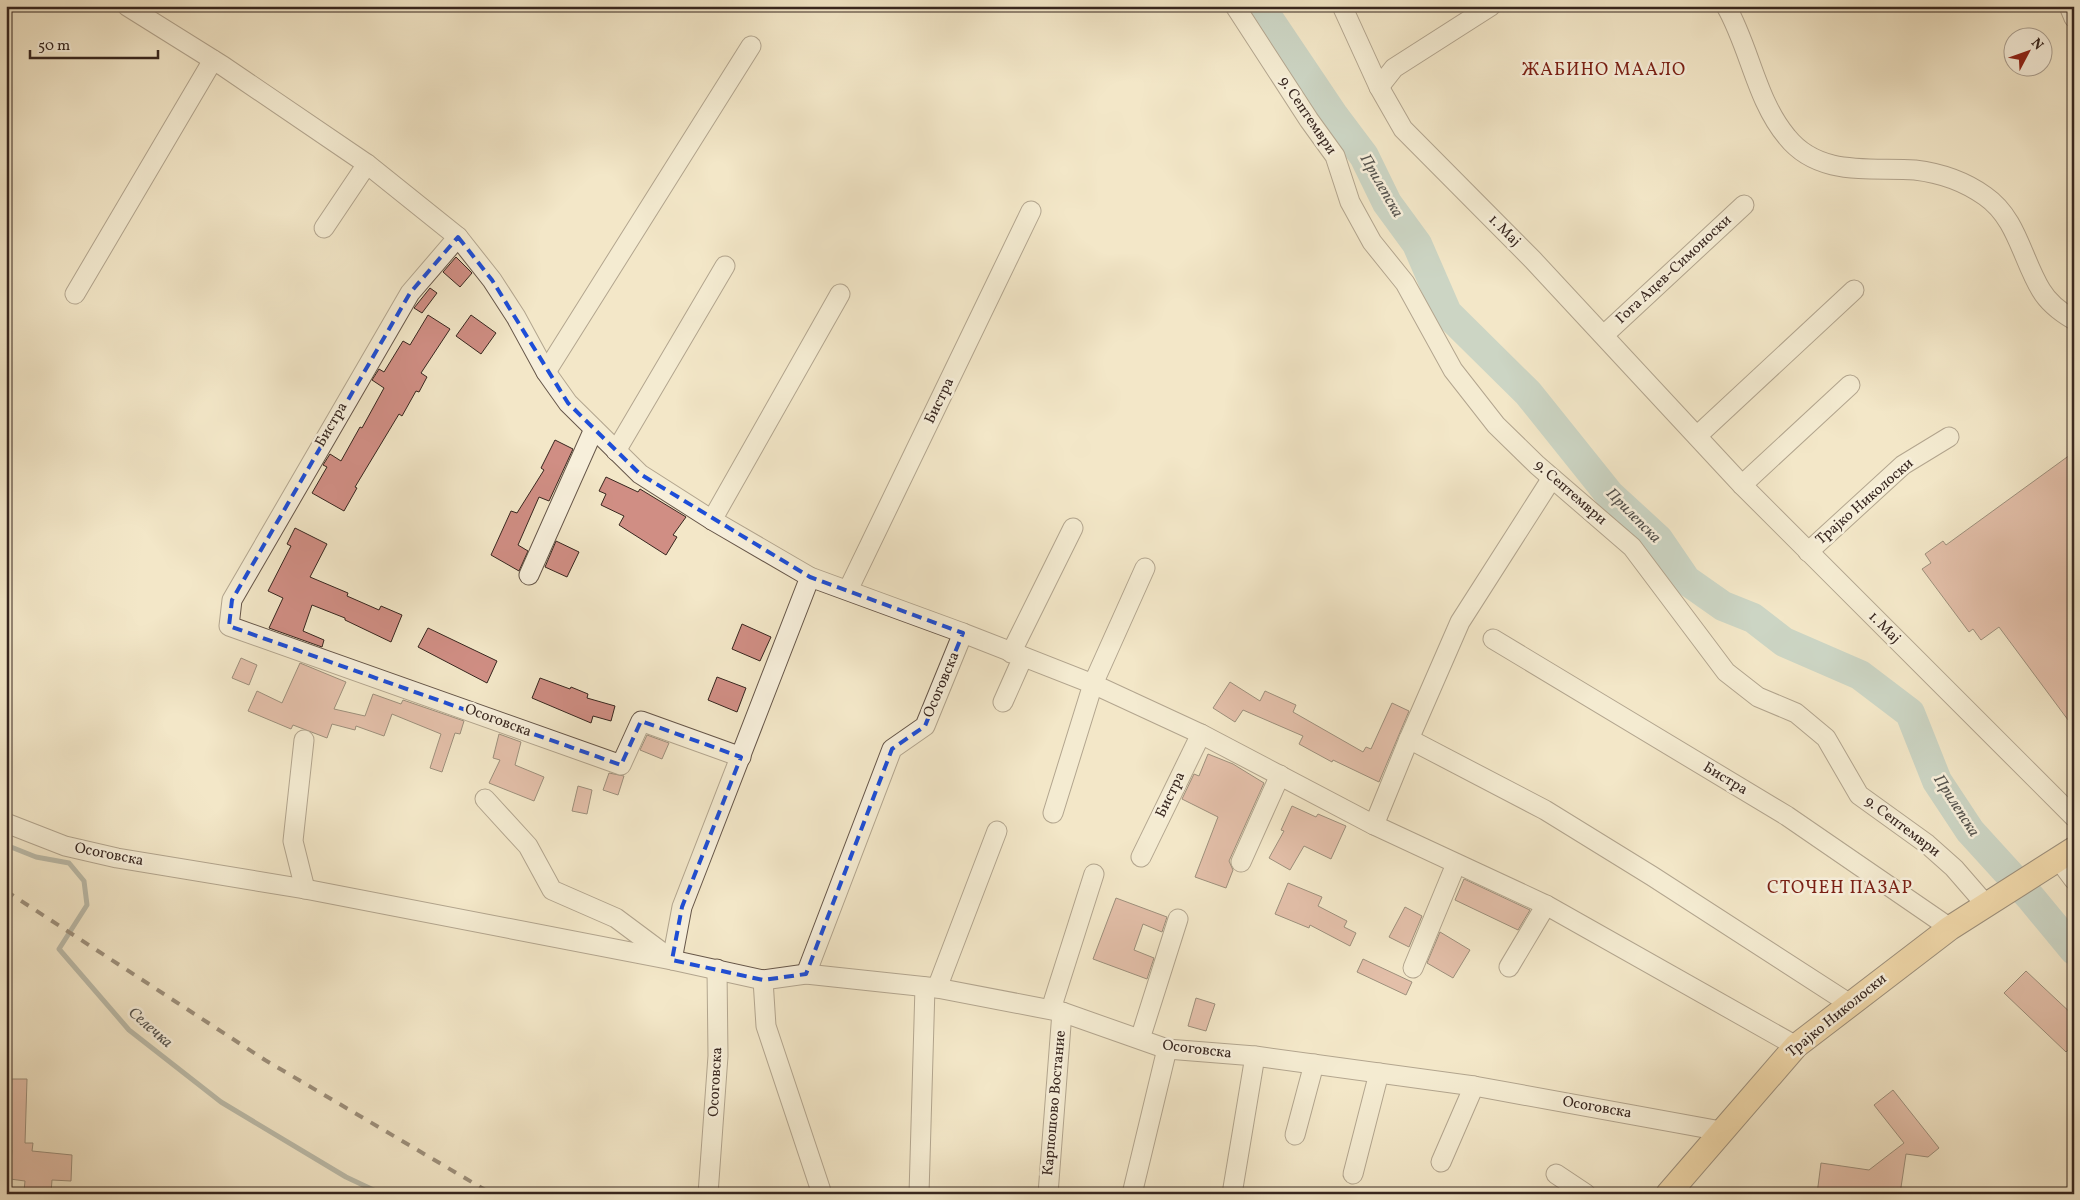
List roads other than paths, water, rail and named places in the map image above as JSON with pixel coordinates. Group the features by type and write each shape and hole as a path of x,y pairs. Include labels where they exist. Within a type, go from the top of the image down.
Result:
{"main road":[{"name":"Трајко Николоски","path":"1668,1194 1721,1130 1796,1046 1950,928 2066,854"}],"street":[{"path":"127,6 213,60 367,164 458,237 492,280 516,317 546,372 568,403 640,474 712,520 810,577 964,633 1093,684 1201,734 1374,825 1546,905 1796,1046"},
{"name":"9. Септември","path":"1235,6 1309,120 1335,156 1350,202 1372,242 1405,283 1453,370 1496,424 1552,478 1632,547 1726,672 1758,697 1796,713 1826,738 1859,795 1927,844 1954,868 1987,906"},
{"name":"1. Мај","path":"1342,6 1379,87 1403,129 1604,335 1742,485 2074,817"},
{"path":"1379,87 1394,68 1491,6"},
{"path":"1726,6 1759,86 1779,126 1799,149 1827,164 1844,168 1916,170 1955,178 1987,197 2007,218 2041,290 2062,313 2074,320"},
{"path":"2069,6 2074,18"},
{"path":"546,372 752,46"},
{"path":"75,294 213,60"},
{"path":"324,228 367,164"},
{"name":"Гога Ацев-Симоноски","path":"1604,335 1744,205"},
{"name":"Бистра","path":"848,590 1031,211"},
{"name":"Бистра","path":"229,626 232,600 373,355 410,293 458,237"},
{"path":"616,451 725,266"},
{"path":"1697,436 1854,290"},
{"path":"712,520 840,294"},
{"path":"1742,485 1850,385"},
{"path":"530,575 594,429"},
{"name":"Трајко Николоски","path":"1808,552 1903,465 1949,437"},
{"path":"1374,825 1408,739 1460,622 1552,478"},
{"path":"1003,702 1017,655 1073,528"},
{"path":"1052,813 1093,684 1145,568"},
{"path":"672,960 682,907 706,838 741,757 810,577"},
{"name":"Осоговска","path":"229,626 621,765 642,721 741,757"},
{"name":"Осоговска","path":"806,974 892,749 925,726 964,633"},
{"name":"Бистра","path":"1493,639 1787,816 1950,928"},
{"name":"Бистра","path":"1141,857 1201,734"},
{"path":"1408,739 1544,810 1652,876 1850,1004"},
{"path":"304,740 293,841 305,889"},
{"path":"1241,862 1280,775"},
{"name":"Осоговска","path":"485,799 528,846 552,890 616,918 672,960"},
{"name":"Осоговска","path":"6,823 74,848 118,858 305,889 672,960 763,980 806,974 931,987 1057,1010 1167,1049 1256,1056 1474,1086 1721,1130"},
{"path":"919,1194 931,987 997,831"},
{"path":"2066,854 2074,880"},
{"path":"1413,968 1456,864"},
{"path":"1057,1010 1094,874"},
{"path":"1509,967 1546,905"},
{"name":"Осоговска","path":"1140,1039 1178,919"},
{"name":"Осоговска","path":"708,1194 718,1056 717,970"},
{"path":"763,980 766,1026 822,1194"},
{"name":"Карпошово Востание","path":"1048,1194 1057,1010"},
{"path":"1132,1194 1167,1049"},
{"path":"1232,1194 1256,1056"},
{"path":"1295,1135 1314,1064"},
{"path":"1353,1174 1379,1073"},
{"path":"1441,1162 1474,1086"},
{"path":"1556,1174 1586,1194"}],"waterway":[{"name":"Прилепска","path":"1260,6 1334,116 1364,156 1387,203 1417,244 1447,313 1528,393 1609,494 1658,539 1686,580 1723,606 1753,618 1784,642 1860,675 1910,713 1937,781 1970,831 2031,898 2074,950"},
{"name":"Селечка","path":"6,845 36,857 69,863 84,881 87,905 59,949 129,1030 221,1102 346,1177 382,1194"}],"railway":[{"path":"6,891 265,1060 492,1194"}],"district":[{"name":"ЖАБИНО МААЛО","path":"1604,70"},
{"name":"СТОЧЕН ПАЗАР","path":"1840,888"}]}
